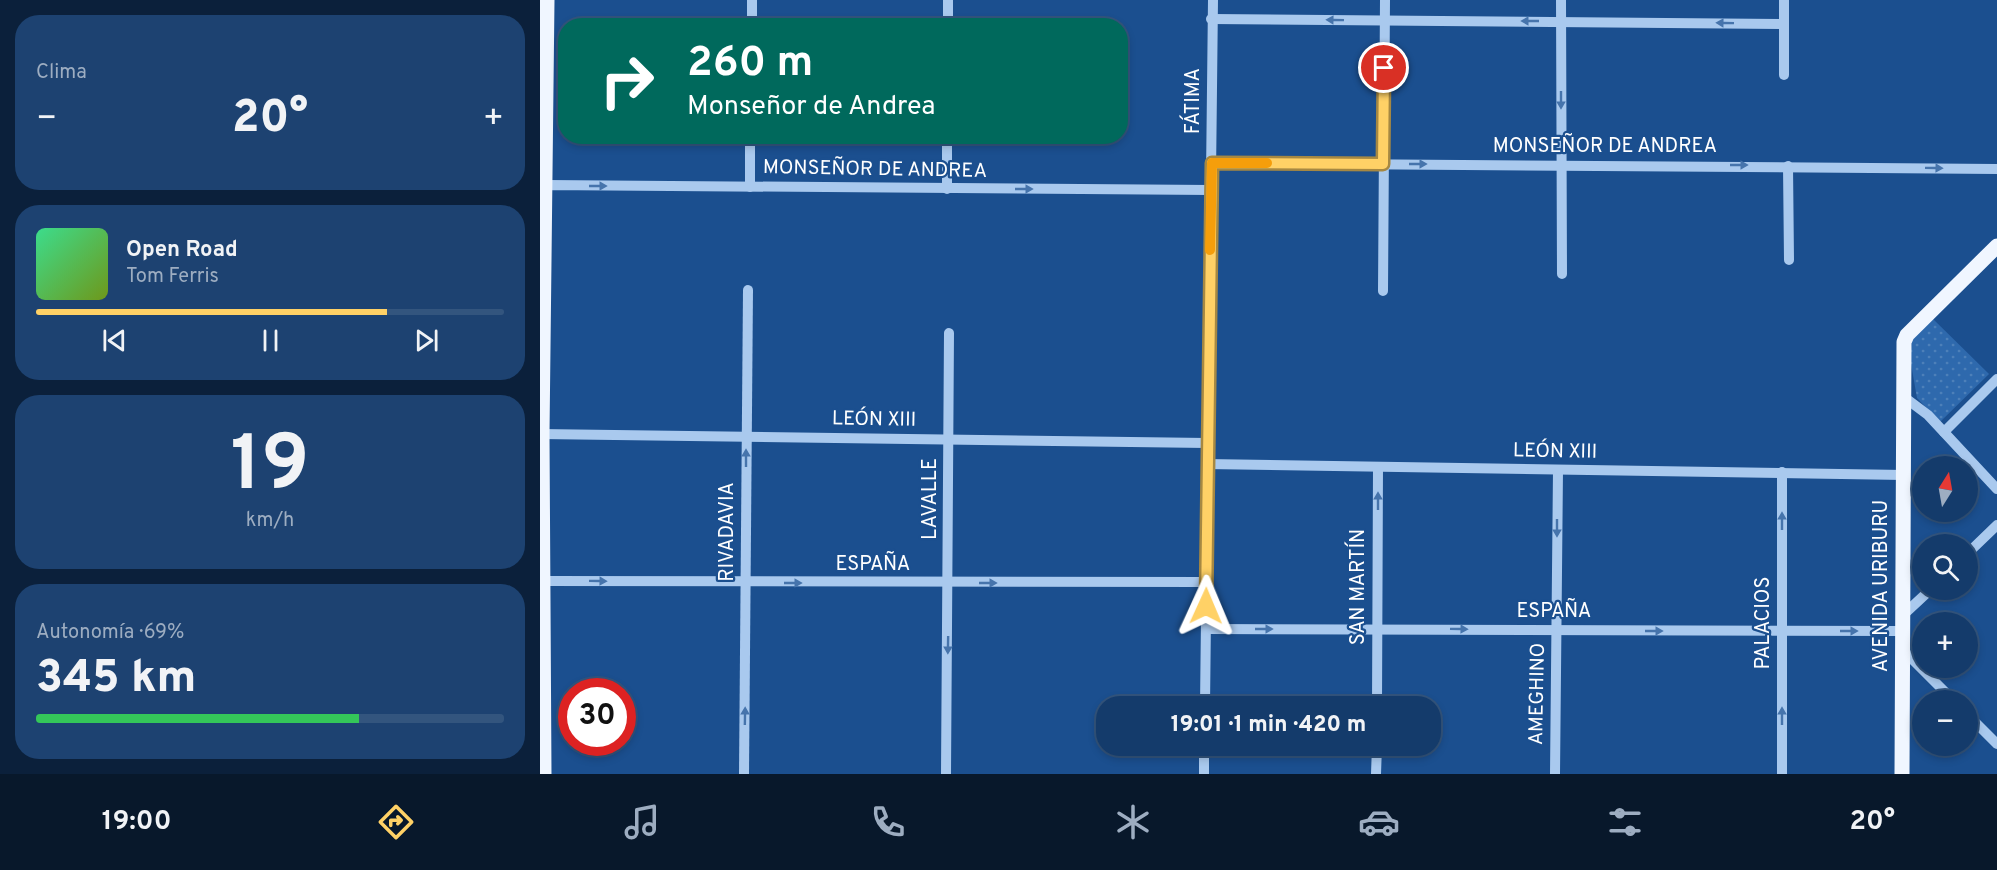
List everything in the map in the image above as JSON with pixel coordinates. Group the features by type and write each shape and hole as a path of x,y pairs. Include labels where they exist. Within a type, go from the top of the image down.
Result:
{"main road":[{"path":"544,774 541,377 545,9"},
{"name":"AVENIDA URIBURU","path":"1902,774 1904,342 1907,335 1997,246"}],"street":[{"path":"752,0 752,18"},
{"path":"948,0 948,18"},
{"name":"FÁTIMA","path":"1205,696 1213,0"},
{"path":"1383,291 1385,0"},
{"path":"1561,0 1562,274"},
{"path":"1784,0 1784,75"},
{"path":"1211,19 1784,24"},
{"path":"750,144 750,187"},
{"path":"947,144 947,189"},
{"name":"MONSEÑOR DE ANDREA","path":"1212,163 1997,168"},
{"path":"1788,165 1789,260"},
{"name":"MONSEÑOR DE ANDREA","path":"543,187 1211,190"},
{"name":"RIVADAVIA","path":"744,774 748,290"},
{"name":"LAVALLE","path":"946,774 949,333"},
{"path":"1944,432 1997,379"},
{"path":"1904,397 1928,415 1997,489"},
{"name":"LEÓN XIII","path":"541,434 1207,443"},
{"name":"LEÓN XIII","path":"1206,464 1904,475"},
{"name":"SAN MARTÍN","path":"1377,696 1378,468"},
{"name":"AMEGHINO","path":"1555,774 1558,470"},
{"name":"PALACIOS","path":"1782,472 1782,774"},
{"path":"1978,543 1997,525"},
{"name":"ESPAÑA","path":"542,573 746,582 949,584 1206,582"},
{"path":"1902,624 1922,600"},
{"name":"ESPAÑA","path":"1206,629 1781,631 1902,624"},
{"path":"1903,651 1943,690"},
{"path":"1978,725 1997,744"},
{"path":"1204,756 1204,774"},
{"path":"1376,774 1377,756"}],"shaded area":[{"path":"1932,318 1989,374 1940,422 1917,398 1910,358 1912,340"}],"slow traffic":[{"path":"1210,250 1212,163 1267,163"}],"route":[{"path":"1206,606 1206,464 1212,163 1383,164 1384,68"}]}
